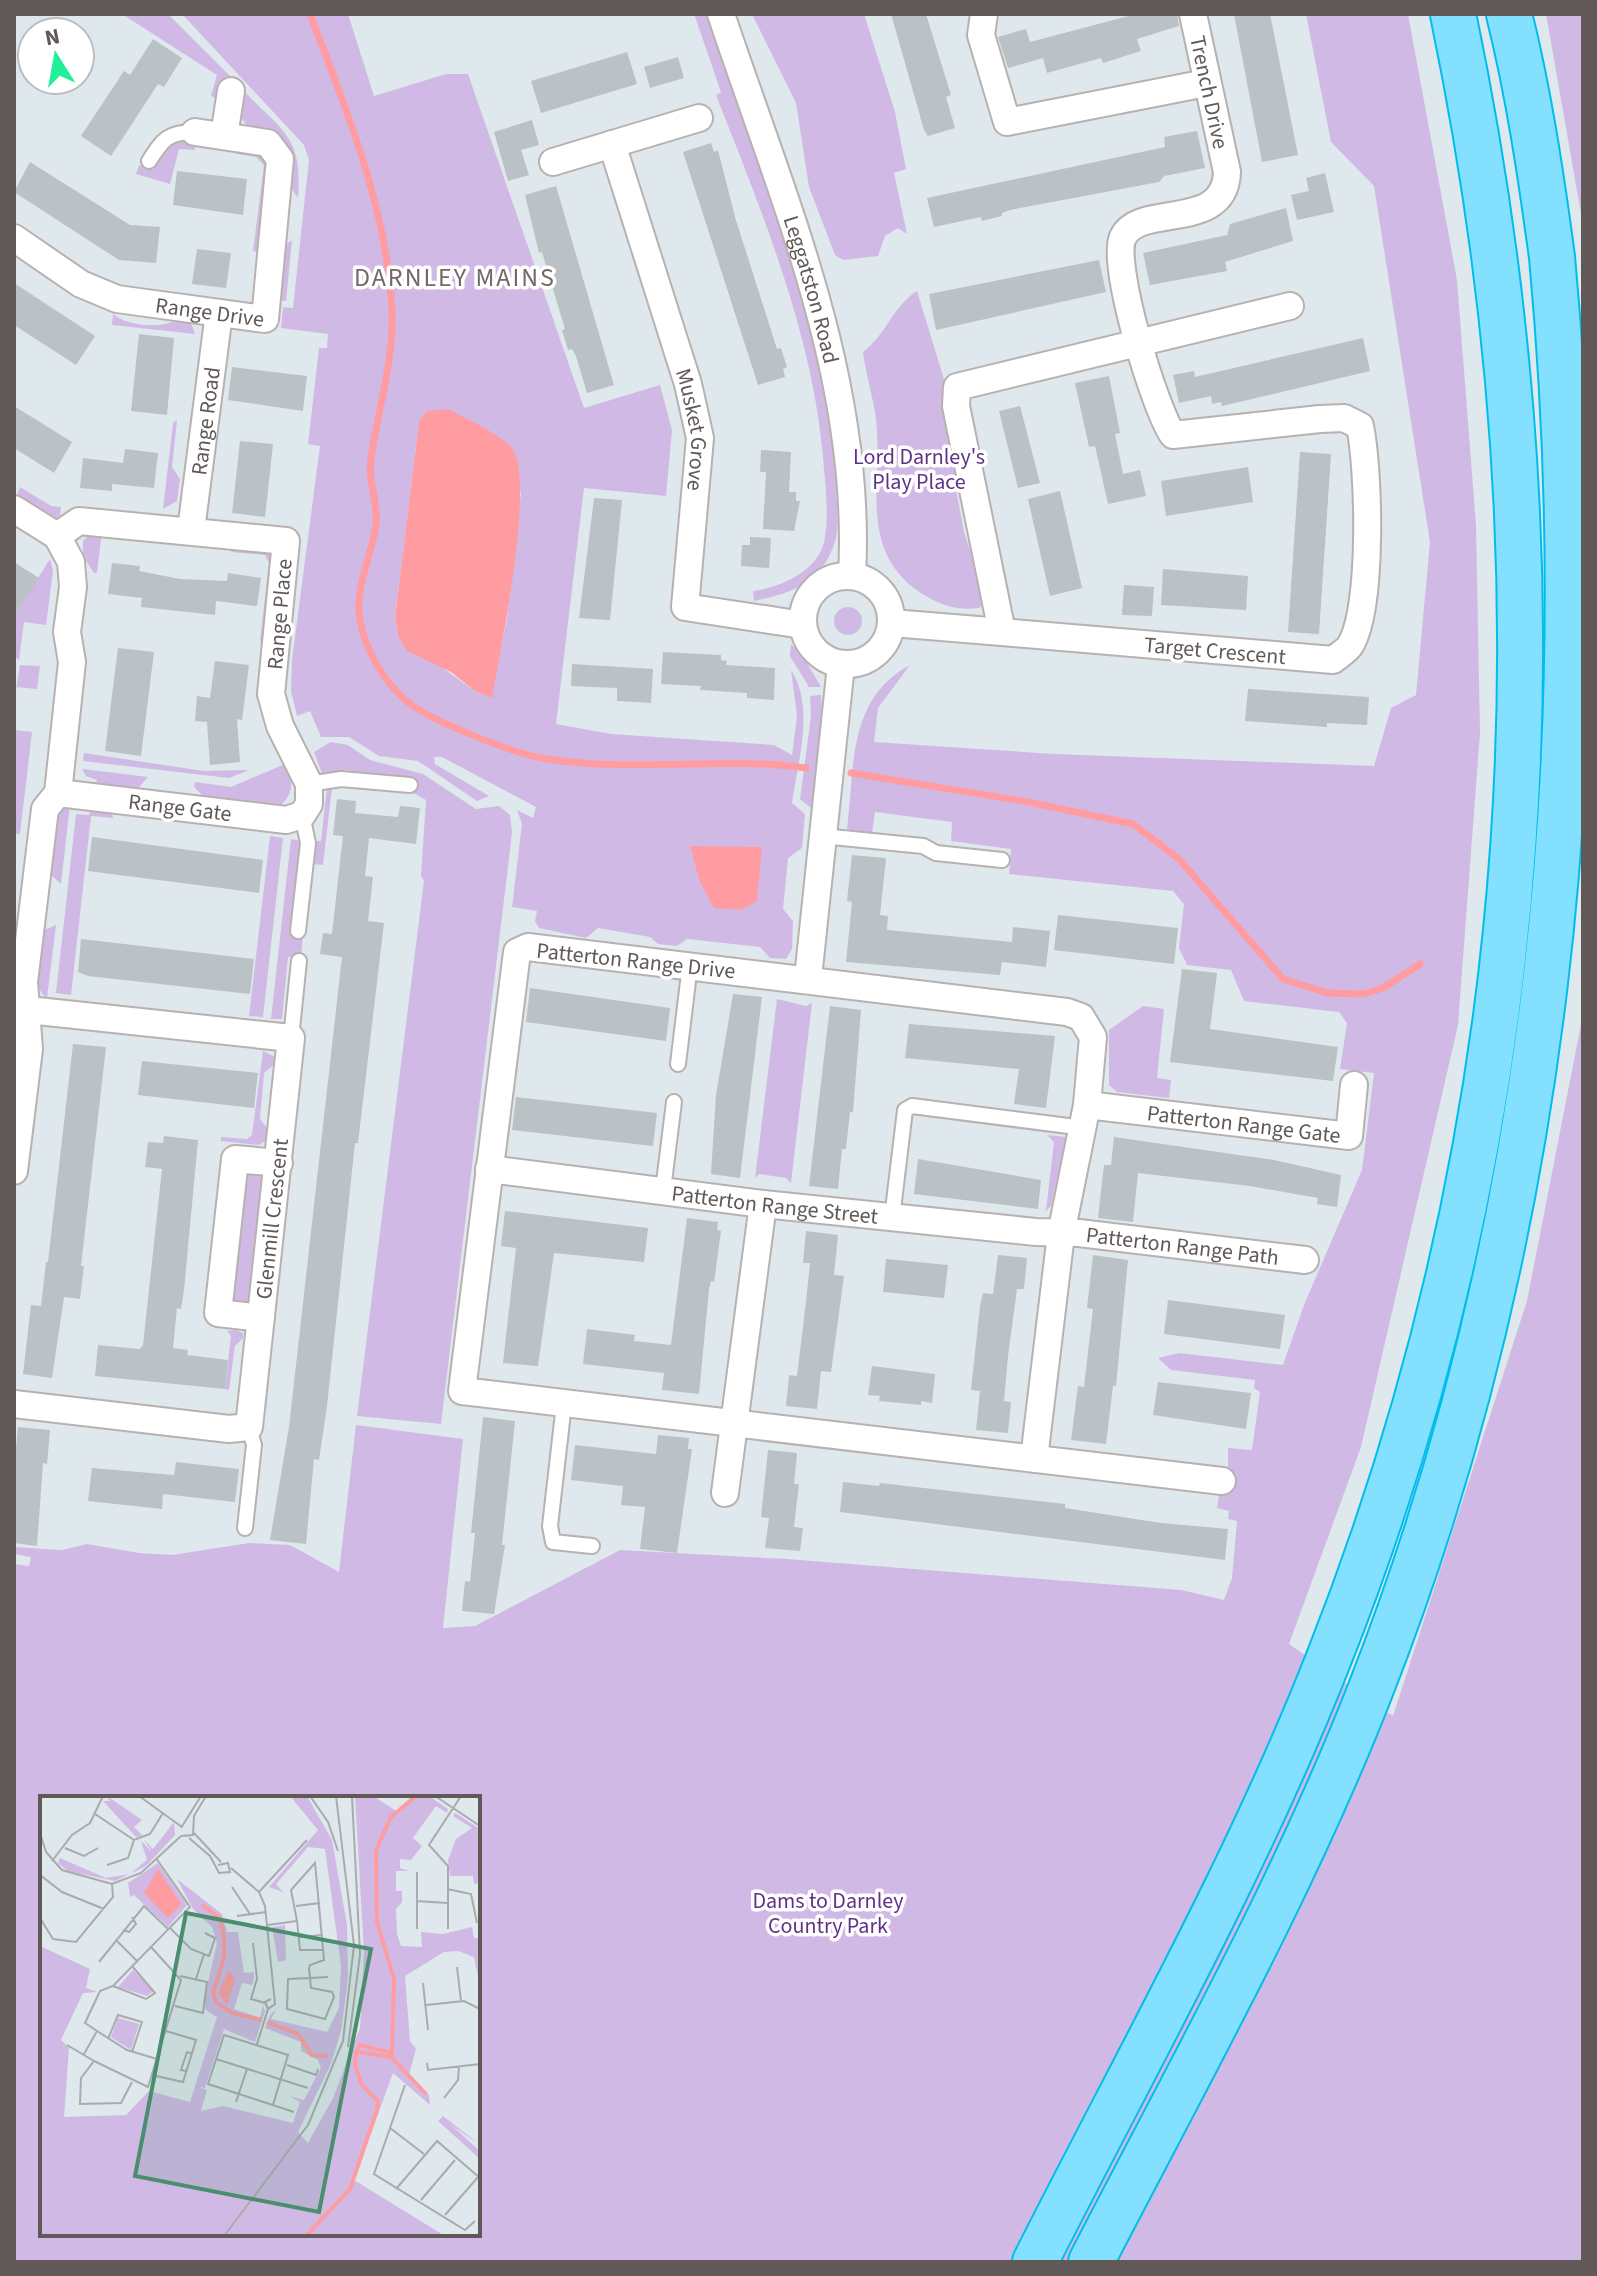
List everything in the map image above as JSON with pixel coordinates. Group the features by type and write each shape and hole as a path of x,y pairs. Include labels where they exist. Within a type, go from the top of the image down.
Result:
{"highway":[{"path":"1035,2262 1162,2021 1238,1867 1328,1661 1389,1497 1441,1316 1472,1182 1490,1072 1512,878 1520,748 1520,584 1514,429 1498,280 1480,153 1453,14"},
{"path":"1091,2262 1273,1909 1369,1694 1459,1435 1530,1147 1561,914 1577,683 1578,595 1569,405 1558,301 1522,67 1509,14"}],"street":[{"name":"Leggatston Road","path":"721,14 827,330 850,464 855,525 852,576"},
{"path":"984,14 981,35 1007,122 1206,83"},
{"name":"Trench Drive","path":"1139,344 1118,255 1123,236 1136,224 1189,214 1214,201 1227,187 1227,172 1193,14"},
{"path":"224,136 231,91"},
{"path":"553,162 699,118"},
{"name":"Range Drive","path":"14,238 81,284 117,299 265,319 280,159 268,143 195,132"},
{"name":"Musket Grove","path":"612,144 688,384 700,438 685,607 803,625"},
{"path":"892,623 1002,632 956,406 957,387 1290,306"},
{"name":"Range Road","path":"191,530 219,313"},
{"name":"Target Crescent","path":"1002,632 1333,660 1351,645 1363,602 1367,459 1360,426 1344,418 1320,419 1173,435 1162,420 1139,344"},
{"path":"14,509 57,536 71,562 73,587 67,632 72,662 58,793 45,809 24,982 29,1049 14,1171"},
{"name":"Range Place","path":"57,536 79,521 286,541 271,694 280,726 309,784"},
{"path":"852,576 877,586 886,597 892,623 881,650 856,664 841,665 815,651 803,625 811,594 837,577 852,576"},
{"path":"808,978 841,665"},
{"path":"302,815 309,804 309,784"},
{"name":"Range Gate","path":"58,793 286,820 302,815"},
{"name":"Patterton Range Drive","path":"1034,1459 1061,1234 1086,1117 1093,1037 1081,1017 1067,1012 808,978 528,947 517,952 462,1391 734,1425 1222,1481"},
{"path":"28,1010 291,1038"},
{"name":"Glenmill Crescent","path":"249,1427 291,1038"},
{"name":"Patterton Range Gate","path":"1086,1117 1349,1136 1354,1085"},
{"path":"261,1318 218,1313 235,1159 279,1163"},
{"name":"Patterton Range Street","path":"489,1169 763,1204 1061,1234"},
{"path":"725,1493 763,1204"},
{"name":"Patterton Range Path","path":"1061,1234 1305,1260"},
{"path":"14,1404 229,1429 249,1427"}],"lane":[{"path":"149,161 163,138 171,132 195,132"},
{"path":"309,784 341,779 410,785"},
{"path":"298,931 308,843 302,815"},
{"path":"822,836 923,846 936,853 1002,860"},
{"path":"291,1038 299,961"},
{"path":"678,1064 690,965"},
{"path":"663,1190 674,1102"},
{"path":"892,1218 905,1110 912,1106 1086,1117"},
{"path":"564,1404 550,1526 553,1542 592,1546"},
{"path":"245,1528 254,1445 249,1427"}],"green space":[{"path":"122,14 168,14 232,78 230,89 217,99 211,96 217,75"},
{"path":"182,14 348,14 374,96 446,74 468,74 584,408 660,385 672,430 666,496 584,488 556,724 611,734 774,745 792,755 797,716 791,670 802,700 803,717 801,752 792,803 805,814 802,848 788,858 783,909 793,921 792,949 786,959 770,958 760,947 687,939 677,946 658,944 650,937 598,928 586,938 539,928 535,921 537,911 512,907 522,824 517,810 533,818 536,807 442,757 434,757 435,764 489,796 477,801 418,761 379,756 349,737 321,737 310,711 297,716 291,691 292,660 320,446 308,444 319,348 327,348 328,334 281,328 283,307 293,308 309,160 304,145","holes":["427,411 521,492 507,619 491,697 475,691 398,636 395,617 419,423"]},
{"path":"694,14 708,14 769,188 806,306 831,426 838,520 831,552 825,564 809,581 778,595 754,601 753,591 796,576 820,552 824,542 827,506 824,469 819,421 798,325 768,232 716,95 721,92"},
{"path":"752,14 864,14 895,112 906,169 894,173 907,234 898,228 885,236 878,256 843,260 835,255 809,187 796,103"},
{"name":"Dams to Darnley Country Park","path":"1306,14 1408,14 1457,280 1476,525 1480,733 1458,1025 1361,1447 1289,1644 1393,1716 1527,1301 1583,1014 1583,2262 14,2262 14,1564 29,1566 31,1557 14,1554 14,1547 62,1550 87,1544 172,1555 249,1543 290,1545 339,1572 356,1425 463,1439 443,1628 475,1626 620,1550 787,1559 1181,1590 1224,1600 1232,1578 1237,1521 1228,1519 1229,1511 1217,1508 1219,1494 1228,1490 1228,1448 1252,1450 1260,1392 1254,1388 1255,1380 1171,1370 1158,1358 1179,1353 1283,1365 1304,1305 1362,1170 1374,1073 1340,1069 1347,1023 1339,1012 1244,1001 1231,970 1187,965 1179,948 1184,904 1173,891 1009,874 1011,849 951,841 952,822 875,812 872,834 847,829 854,758 864,715 875,696 890,679 910,665 878,708 874,742 1055,754 1374,766 1391,708 1416,695 1430,542 1374,186 1331,142"},
{"path":"1546,14 1583,14 1583,225"},
{"path":"243,90 287,136 297,161 298,198 238,113"},
{"path":"182,139 195,143 195,150 179,149 170,184 136,174 139,165 152,169 167,146"},
{"path":"237,148 269,159 260,252 253,251 264,165 256,157 237,154"},
{"path":"292,240 286,301 277,300 282,247"},
{"name":"Lord Darnley's Play Place","path":"917,291 947,389 964,476 956,489 964,532 987,601 979,608 964,609 935,601 902,577 889,559 878,520 876,421 863,352 902,304"},
{"path":"113,314 144,325 162,325 176,320 191,323 195,334 112,325"},
{"path":"177,420 172,467 180,479 177,501 163,509 173,423"},
{"path":"20,487 51,506 61,507 60,516 52,519 16,498"},
{"path":"102,531 97,573 94,573 83,556 83,541 92,532"},
{"path":"231,545 269,550 274,556 264,642 260,641 269,563 265,555 231,552"},
{"path":"50,559 53,571 46,625 24,622 19,660 14,656 14,616"},
{"path":"848,607 858,611 862,621 858,631 848,635 838,631 834,621 838,611"},
{"path":"791,644 803,656 821,687 809,687 790,656"},
{"path":"20,665 40,666 37,689 17,687"},
{"path":"821,695 812,809 800,799 811,716 810,696"},
{"path":"14,730 32,732 20,834 14,833"},
{"path":"331,742 348,745 370,760 423,774 476,809 499,806 510,815 512,833 441,1424 357,1416 424,881 421,876 426,800 413,793 413,780 345,770 323,776 314,752"},
{"path":"84,753 204,771 249,770 229,778 83,761"},
{"path":"285,764 291,786 280,806 206,799 194,787 195,782 231,787"},
{"path":"82,769 148,777 135,792 95,787 97,780 86,776"},
{"path":"332,787 323,865 312,864 315,841 321,841 327,788"},
{"path":"70,805 61,884 50,874 57,813"},
{"path":"91,808 111,810 113,818 91,816 71,995 56,993 76,814 89,815"},
{"path":"270,836 283,838 263,1017 249,1016"},
{"path":"291,839 301,841 291,933 303,935 301,958 288,957 282,1019 271,1019"},
{"path":"56,925 47,998 38,985 38,957 42,931"},
{"path":"777,999 806,1006 812,1003 791,1183 786,1178 759,1174 755,1178"},
{"path":"1143,1006 1164,1009 1157,1078 1171,1080 1169,1098 1117,1092 1109,1085 1109,1030"},
{"path":"263,1051 275,1057 276,1063 264,1073 260,1119 268,1129 268,1139 259,1145 221,1141 221,1137 247,1139 252,1135"},
{"path":"1047,1135 1066,1137 1051,1206 1046,1211 1054,1142"},
{"path":"252,1172 266,1176 249,1306 233,1302 230,1297 244,1175"},
{"path":"227,1331 243,1333 243,1338 235,1346 229,1390 225,1389 231,1336"}],"shaded area":[{"path":"449,409 507,443 518,466 520,494 514,568 492,698 475,691 451,672 407,651 398,636 395,617 419,422 427,411"},
{"path":"690,846 762,847 757,901 742,910 714,908 700,882"}],"building":[{"path":"891,14 926,14 951,95 946,97 955,128 928,136 924,130"},
{"path":"1136,14 1177,14 1179,26 1137,39 1141,51 1103,63 1101,58 1047,73 1043,58 1008,68 998,37 1026,29 1030,42"},
{"path":"1234,14 1270,14 1298,155 1262,162"},
{"path":"153,39 182,58 164,87 158,84 111,156 81,136 124,71 130,75"},
{"path":"627,52 637,84 541,113 531,81"},
{"path":"678,57 684,78 650,88 644,67"},
{"path":"532,120 539,145 521,150 529,175 508,181 494,132"},
{"path":"1197,131 1205,168 1164,176 1159,182 1010,210 1002,216 982,221 981,217 934,227 927,198 1165,147 1164,137"},
{"path":"711,143 714,152 718,150 735,217 777,349 781,348 787,367 783,369 785,377 758,385 683,152"},
{"path":"30,162 130,225 160,227 156,263 119,260 14,192"},
{"path":"177,171 247,179 243,215 173,205"},
{"path":"1325,173 1334,212 1297,220 1291,195 1309,191 1306,178"},
{"path":"556,186 614,385 587,393 576,356 572,349 568,350 562,330 565,329 542,252 539,253 525,195"},
{"path":"1286,208 1293,241 1225,262 1227,271 1150,285 1143,253 1227,235 1230,224"},
{"path":"197,249 231,253 226,288 192,284"},
{"path":"1099,260 1106,292 936,330 929,294"},
{"path":"14,283 95,336 76,365 14,325"},
{"path":"139,334 174,338 167,415 131,411"},
{"path":"1363,338 1370,371 1222,406 1221,402 1212,404 1211,396 1179,403 1173,375 1194,371 1195,377"},
{"path":"232,367 307,376 303,411 228,400"},
{"path":"1109,376 1120,433 1115,434 1123,474 1140,470 1146,496 1108,504 1095,446 1089,447 1075,383"},
{"path":"14,406 72,442 54,473 14,448"},
{"path":"1020,406 1040,483 1018,488 999,411"},
{"path":"240,441 273,444 265,517 232,513"},
{"path":"125,449 158,453 154,488 112,484 112,491 80,488 83,458 123,463"},
{"path":"761,450 791,452 789,492 796,492 796,501 800,501 794,531 763,529 766,472 760,472"},
{"path":"1300,452 1331,454 1319,634 1288,632"},
{"path":"1248,467 1253,502 1166,516 1161,481"},
{"path":"1060,491 1082,588 1050,596 1028,499"},
{"path":"594,498 622,500 610,620 579,618"},
{"path":"750,537 771,538 769,568 741,566 742,545 750,545"},
{"path":"14,562 39,578 14,616"},
{"path":"112,563 140,566 139,571 180,579 227,581 228,573 261,578 257,606 216,601 215,615 141,607 142,598 108,594"},
{"path":"1163,569 1248,576 1246,610 1161,605"},
{"path":"1124,585 1154,587 1152,616 1122,615"},
{"path":"118,648 154,652 141,756 105,751"},
{"path":"663,652 721,655 721,660 727,661 726,665 775,668 774,700 747,698 747,693 700,690 701,686 661,684"},
{"path":"215,661 249,665 242,720 237,719 240,762 210,765 207,722 195,721 197,696 210,698"},
{"path":"572,664 653,669 651,703 617,701 617,688 571,686"},
{"path":"1248,689 1369,697 1367,725 1327,723 1327,727 1245,721"},
{"path":"337,799 356,801 355,813 398,817 400,806 420,808 416,844 369,838 365,876 373,877 368,921 384,923 358,1143 355,1143 327,1406 319,1460 314,1459 306,1544 270,1540 289,1427 342,957 320,954 323,933 332,934 343,836 333,835"},
{"path":"92,837 263,860 259,893 88,871"},
{"path":"852,855 886,858 880,915 888,916 887,930 1012,942 1013,927 1050,931 1046,967 1002,962 1000,975 846,962 852,902 847,901"},
{"path":"1058,915 1178,928 1174,964 1054,950"},
{"path":"81,939 254,959 250,994 88,976 78,972"},
{"path":"1182,969 1217,973 1210,1029 1338,1047 1333,1081 1170,1062"},
{"path":"530,988 670,1008 666,1041 526,1022"},
{"path":"733,994 762,997 740,1178 711,1174 716,1095"},
{"path":"830,1006 861,1010 853,1112 850,1112 846,1149 842,1149 838,1189 809,1186"},
{"path":"909,1024 1055,1036 1046,1108 1014,1104 1019,1069 905,1058"},
{"path":"73,1044 106,1047 80,1299 64,1297 52,1378 23,1374 31,1305 41,1306 48,1262"},
{"path":"142,1061 258,1073 254,1108 138,1095"},
{"path":"516,1097 657,1113 653,1146 512,1130"},
{"path":"164,1136 198,1140 184,1290 181,1309 177,1308 173,1348 188,1350 187,1355 228,1360 225,1389 95,1376 98,1345 140,1349 143,1345 162,1169 145,1167 148,1142 163,1143"},
{"path":"1114,1137 1274,1160 1341,1175 1337,1207 1317,1204 1318,1198 1250,1186 1138,1173 1133,1222 1098,1218 1104,1165 1111,1165"},
{"path":"918,1159 1041,1180 1038,1209 914,1194"},
{"path":"505,1211 648,1228 644,1262 554,1253 538,1366 503,1363 516,1248 501,1246"},
{"path":"687,1218 718,1222 717,1230 721,1231 714,1282 711,1281 709,1289 699,1394 662,1390 664,1373 583,1364 587,1329 635,1335 634,1341 671,1345"},
{"path":"806,1231 838,1235 834,1275 844,1276 831,1372 821,1371 817,1409 786,1406 789,1375 797,1376 806,1302 810,1263 803,1263"},
{"path":"998,1255 1027,1258 1024,1289 1017,1289 1008,1356 1004,1401 1011,1402 1008,1433 976,1430 980,1391 971,1390 980,1306 983,1293 993,1294"},
{"path":"1093,1255 1128,1260 1116,1386 1113,1386 1106,1444 1071,1440 1078,1386 1084,1387 1093,1309 1087,1308"},
{"path":"886,1259 948,1265 944,1298 883,1292"},
{"path":"1168,1300 1285,1315 1280,1349 1164,1334"},
{"path":"872,1366 935,1374 932,1403 921,1401 921,1405 879,1401 880,1396 868,1395"},
{"path":"1158,1382 1251,1393 1246,1429 1153,1415"},
{"path":"483,1417 515,1421 502,1545 505,1545 494,1614 462,1611 465,1581 470,1582 475,1533 471,1533"},
{"path":"18,1427 50,1430 47,1464 43,1463 37,1546 14,1543 14,1468"},
{"path":"658,1435 689,1438 688,1449 692,1449 677,1553 640,1549 645,1507 621,1505 623,1486 571,1480 575,1445 656,1454"},
{"path":"768,1450 797,1453 794,1484 799,1484 794,1527 803,1528 800,1551 765,1548 769,1518 761,1517"},
{"path":"176,1462 239,1469 235,1502 163,1494 162,1509 88,1501 92,1468 174,1475"},
{"path":"843,1482 879,1486 880,1483 1065,1504 1065,1508 1161,1523 1228,1529 1225,1560 840,1512"}],"waterway":[{"path":"310,14 363,159 389,272 391,348 370,467 376,525 359,597 360,620 366,642 381,672 414,707 472,735 533,756 612,765 742,764 806,768"},
{"path":"851,773 1023,801 1133,824 1179,859 1283,979 1327,993 1363,994 1383,988 1420,964"}],"district":[{"name":"DARNLEY MAINS","path":"455,277"}]}
